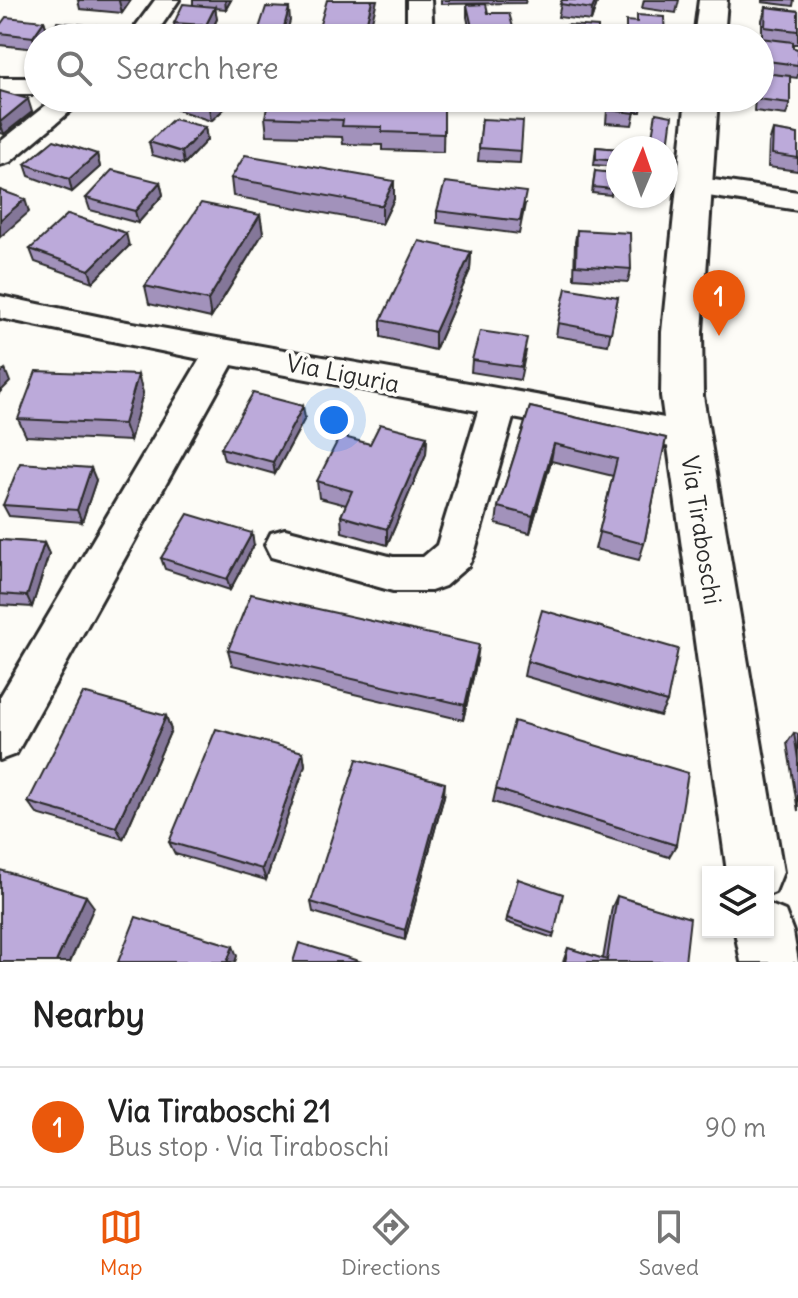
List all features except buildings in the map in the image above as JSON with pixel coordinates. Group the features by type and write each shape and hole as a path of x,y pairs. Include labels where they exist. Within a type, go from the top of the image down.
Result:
{"street":[{"path":"150,24 167,0"},
{"path":"419,0 420,24"},
{"path":"710,24 713,0"},
{"path":"0,86 24,86"},
{"path":"0,156 55,112"},
{"name":"Via Tiraboschi","path":"701,112 681,348 687,436 754,866"},
{"path":"693,186 798,201"},
{"name":"Via Liguria","path":"0,307 86,326 687,436"},
{"path":"0,739 223,350"},
{"path":"285,545 393,574 431,574 454,554 499,402"},
{"path":"765,938 771,962"}],"place":[{"name":"Via Tiraboschi 21","path":"719,336"}]}
